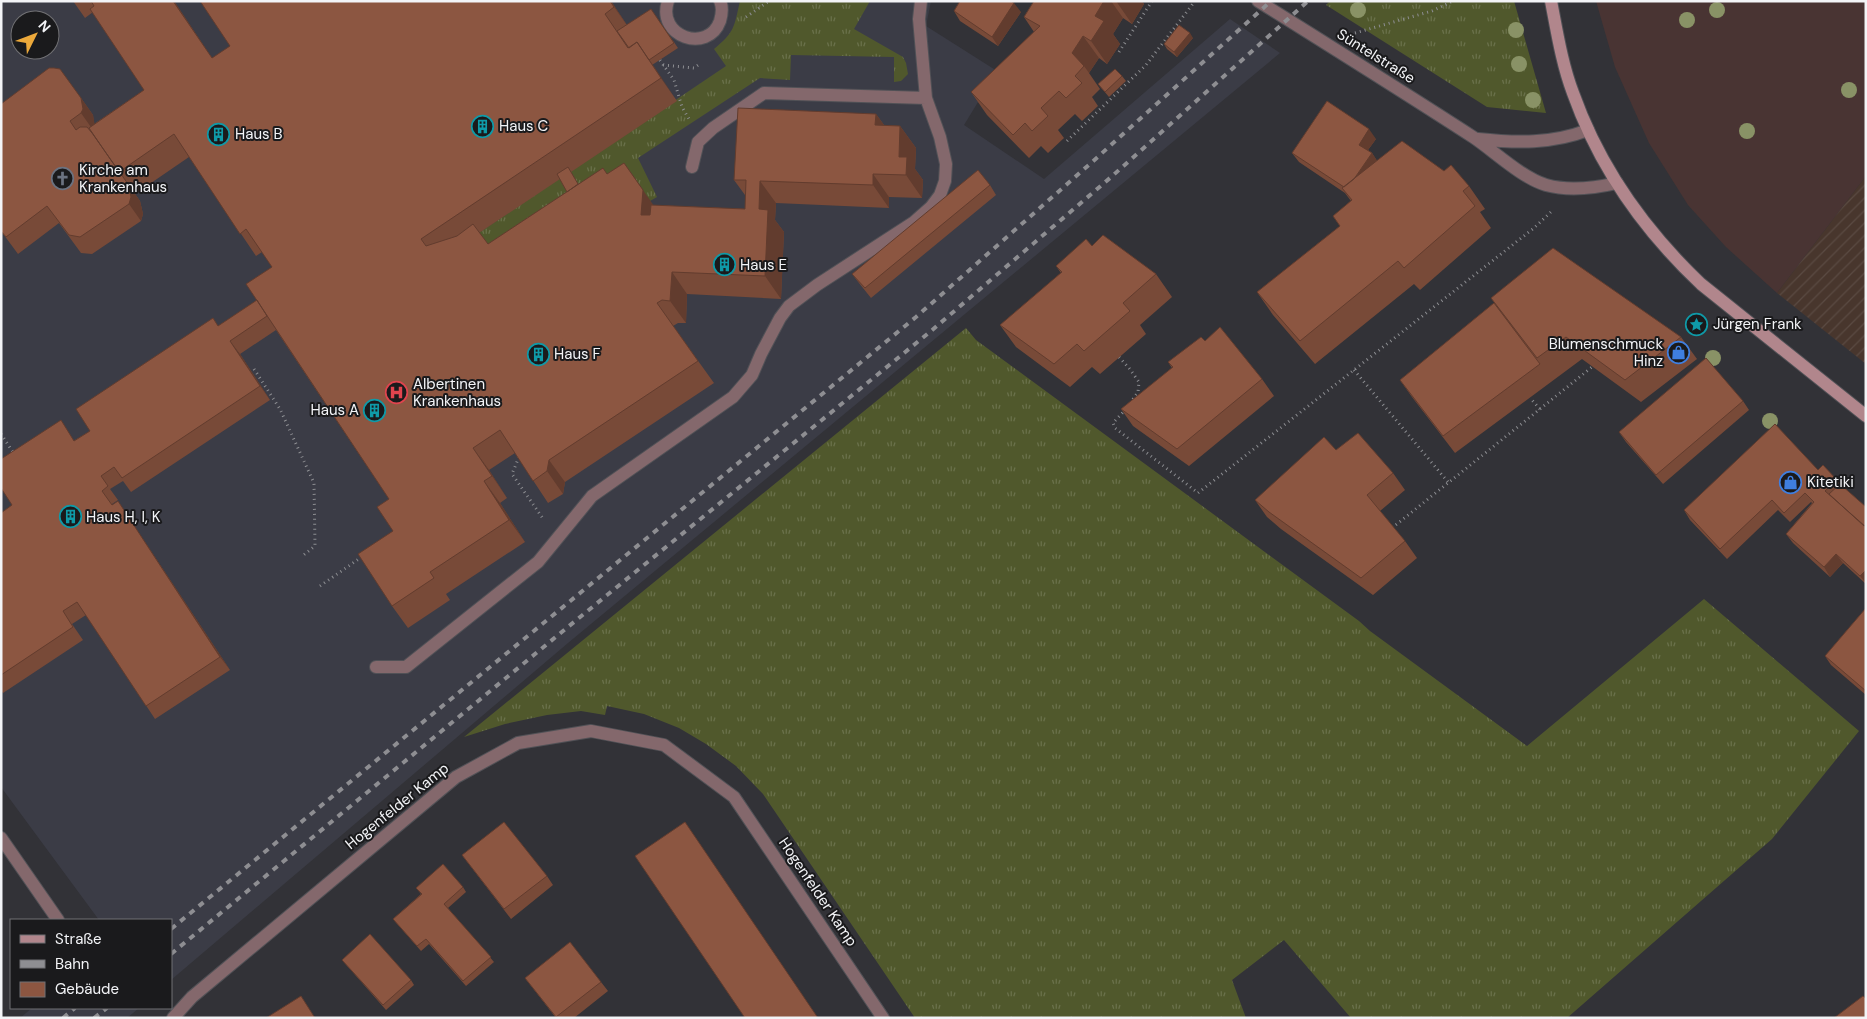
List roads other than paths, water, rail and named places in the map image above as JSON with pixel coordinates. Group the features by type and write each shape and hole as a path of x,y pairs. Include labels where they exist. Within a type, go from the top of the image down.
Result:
{"main road":[{"path":"1551,1 1563,60 1573,93 1588,130 1617,183 1651,230 1695,278 1866,416"}],"street":[{"path":"668,1 667,18 671,28 680,35 690,38 701,38 711,34 718,26 722,16 720,1"},
{"path":"376,667 406,667 538,562 592,496 733,397 752,375 780,318 790,306 817,285 914,222 931,207 943,188 946,164 940,137 926,98 919,19 921,1"},
{"name":"Süntelstraße","path":"1258,1 1475,138 1530,177 1544,184 1557,187 1587,187 1617,183"},
{"path":"692,167 698,142 713,128 764,93 926,98"},
{"name":"Süntelstraße","path":"1475,138 1528,143 1557,139 1588,130"},
{"name":"Hogenfelder Kamp","path":"173,1017 192,996 456,777 518,743 591,731 664,745 734,797 883,1018"},
{"path":"1,838 57,919"}],"railway":[{"path":"172,928 916,317 1271,1"},
{"path":"172,953 931,331 1110,178 1308,1"},
{"path":"63,1018 74,1009"},
{"path":"94,1018 106,1009"}],"place":[{"name":"Haus C","path":"483,126"},
{"name":"Haus B","path":"219,134"},
{"name":"Kirche am Krankenhaus","path":"63,179"},
{"name":"Haus E","path":"724,265"},
{"name":"Jürgen Frank","path":"1697,324"},
{"name":"Blumenschmuck Hinz","path":"1679,353"},
{"name":"Haus F","path":"538,354"},
{"name":"Albertinen Krankenhaus","path":"397,393"},
{"name":"Haus A","path":"375,410"},
{"name":"Kitetiki","path":"1791,482"},
{"name":"Haus H, I, K","path":"70,517"}]}
